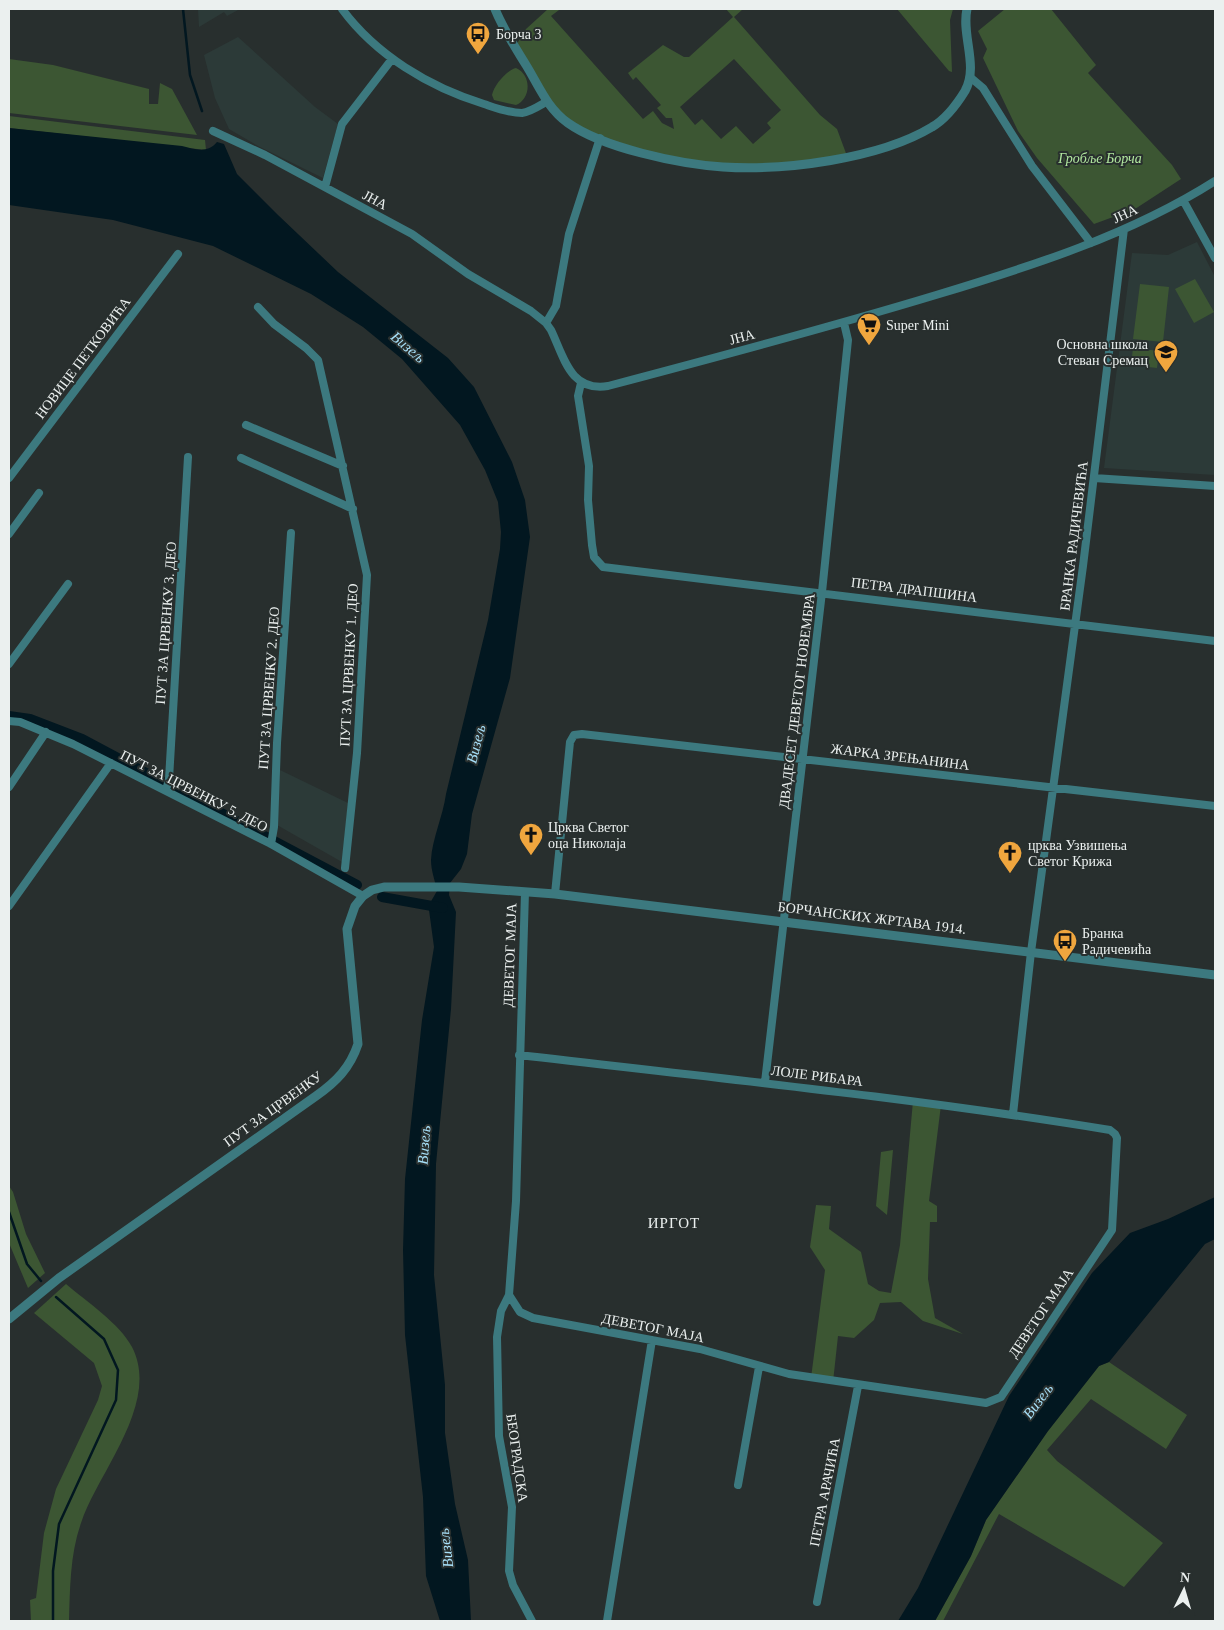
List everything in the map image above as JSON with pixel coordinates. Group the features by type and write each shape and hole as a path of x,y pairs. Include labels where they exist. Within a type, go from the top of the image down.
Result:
{"street":[{"path":"342,9 362,32 392,59 443,88 501,109 522,113 546,102"},
{"path":"495,9 546,102 570,124 600,138 663,158 722,167 770,167 808,163 890,145 934,126 950,112 965,90 970,77 965,21 967,9"},
{"path":"325,187 342,124 392,59"},
{"path":"970,77 983,88 1032,166 1091,243"},
{"name":"ЈНА","path":"213,131 325,187 412,234 468,274 531,311 546,323 569,369 581,383 596,388 844,323 1010,272 1124,230 1215,182"},
{"path":"546,323 556,306 569,234 600,138"},
{"path":"1183,200 1215,258"},
{"name":"БРАНКА РАДИЧЕВИЋА","path":"1013,1114 1031,952 1094,478 1124,230"},
{"name":"НОВИЦЕ ПЕТКОВИЋА","path":"9,478 178,254"},
{"name":"ПУТ ЗА ЦРВЕНКУ 1. ДЕО","path":"258,307 274,324 306,348 318,360 367,575 357,752 346,868"},
{"name":"ДВАДЕСЕТ ДЕВЕТОГ НОВЕМБРА","path":"765,1082 822,592 848,340 844,323"},
{"name":"ПЕТРА ДРАПШИНА","path":"581,383 578,396 590,472 588,500 592,545 598,563 609,568 1075,622 1215,641"},
{"path":"246,425 343,466"},
{"name":"ПУТ ЗА ЦРВЕНКУ 3. ДЕО","path":"166,790 169,779 188,457"},
{"path":"241,458 353,509"},
{"path":"1094,478 1215,486"},
{"path":"9,534 39,493"},
{"name":"ПУТ ЗА ЦРВЕНКУ 2. ДЕО","path":"272,839 291,532"},
{"path":"9,664 68,584"},
{"name":"ПУТ ЗА ЦРВЕНКУ 5. ДЕО","path":"9,721 20,722 46,732 272,839 362,896"},
{"path":"9,787 46,732"},
{"name":"ЖАРКА ЗРЕЊАНИНА","path":"555,894 570,742 574,735 582,734 803,758 1215,806"},
{"path":"9,906 112,763"},
{"name":"БОРЧАНСКИХ ЖРТАВА 1914.","path":"362,896 372,890 384,887 434,886 555,894 1215,975"},
{"name":"ДЕВЕТОГ МАЈА","path":"525,892 516,1201 509,1295 520,1312 533,1318 700,1349 759,1366 858,1386 979,1403 997,1400 1112,1230"},
{"name":"ПУТ ЗА ЦРВЕНКУ","path":"9,1319 59,1278 326,1089 346,1070 353,1059 358,1044 347,929 354,906 362,896"},
{"name":"ЛОЛЕ РИБАРА","path":"519,1055 765,1082 1013,1114 1110,1130 1116,1134 1117,1138 1112,1230"},
{"name":"БЕОГРАДСКА","path":"509,1295 501,1311 497,1337 499,1436 512,1507 509,1571 513,1585 532,1621"},
{"path":"607,1621 652,1340"},
{"path":"738,1485 759,1366"},
{"name":"ПЕТРА АРАЧИЋА","path":"817,1602 858,1386"}],"shaded area":[{"path":"198,9 238,10 227,16 224,12 199,27"},
{"path":"238,37 315,107 338,124 323,178 258,146 229,129 215,98 204,55"},
{"name":"Основна школа Стеван Сремац","path":"1197,242 1215,277 1215,475 1104,468 1132,253 1168,255"},
{"path":"280,770 348,803 342,862 277,825"}],"green space":[{"path":"548,9 559,10 551,16 643,119 653,111 662,123 674,129 672,118 666,118 657,108 661,105 636,77 633,80 628,73 663,45 684,57 689,57 733,17 726,9 743,9 734,17 820,115 837,129 847,156 808,163 723,167 618,145 563,119 515,47 526,29","holes":["734,59 781,110 767,123 771,128 753,144 736,126 721,139 702,119 695,125 680,107"]},
{"path":"897,9 953,9 950,20 952,72 949,71"},
{"name":"Гробље Борча","path":"1005,9 1051,9 1096,65 1088,73 1172,165 1181,179 1135,209 1094,224 1037,158 1018,131 983,58 987,49 978,31"},
{"path":"9,59 53,65 149,89 149,104 158,104 160,83 172,89 197,135 9,113"},
{"path":"516,68 521,71 527,81 528,87 525,98 516,105 494,100 492,95 498,83 512,69"},
{"path":"9,116 205,140 206,150 9,128"},
{"path":"1195,279 1214,312 1194,323 1175,289"},
{"path":"1140,284 1169,287 1163,342 1133,339"},
{"path":"1133,348 1159,351 1157,368 1131,365"},
{"path":"913,1101 941,1105 929,1201 937,1206 937,1222 930,1222 928,1279 935,1318 963,1334 923,1321 901,1302 880,1303 874,1320 854,1338 838,1336 833,1382 811,1378 825,1270 810,1247 816,1205 831,1206 829,1229 861,1252 868,1284 879,1291 891,1293 900,1245"},
{"path":"893,1150 887,1215 876,1206 881,1152"},
{"path":"9,1186 13,1192 26,1234 45,1273 28,1288 9,1243"},
{"path":"66,1284 102,1313 127,1338 139,1369 139,1391 124,1437 89,1503 77,1535 71,1572 69,1621 31,1621 30,1600 36,1598 44,1533 56,1489 98,1400 102,1386 94,1363 34,1313"},
{"path":"1109,1362 1187,1415 1166,1449 1091,1399 1047,1450 1057,1461 1163,1543 1124,1587 999,1514 943,1621 935,1621 971,1556 986,1520 1048,1431 1099,1366"}],"water":[{"name":"Визељ","path":"9,128 182,146 201,150 213,146 217,142 224,144 237,174 278,215 338,272 448,358 474,387 512,462 525,500 530,537 510,678 472,814 467,854 461,869 450,883 449,895 456,912 451,1009 436,1164 434,1275 445,1385 445,1433 455,1504 468,1560 471,1621 440,1621 426,1576 423,1497 405,1335 403,1250 405,1179 422,1020 434,947 429,910 430,903 437,891 432,868 432,852 488,620 500,549 501,532 498,502 485,470 460,425 402,359 363,327 311,294 213,246 113,220 9,205"},
{"name":"Визељ","path":"1215,1197 1215,1239 1205,1244 1109,1362 1099,1366 1048,1431 986,1520 971,1556 935,1621 898,1621 918,1588 1009,1396 1092,1273 1130,1233 1168,1219"}],"waterway":[{"path":"183,9 190,75 202,111"},
{"path":"9,716 30,719 82,739 357,885"},
{"path":"382,897 443,908"},
{"path":"9,1212 27,1264 41,1281"},
{"path":"53,1621 53,1571 59,1524 116,1400 118,1370 104,1339 56,1297"}],"place":[{"name":"Борча 3","path":"478,55"},
{"name":"Super Mini","path":"869,346"},
{"name":"Основна школа Стеван Сремац","path":"1166,373"},
{"name":"Црква Светог оца Николаја","path":"531,856"},
{"name":"црква Узвишења Светог Крижа","path":"1010,874"},
{"name":"Бранка Радичевића","path":"1065,962"}],"district":[{"name":"ИРГОТ","path":"674,1223"}]}
